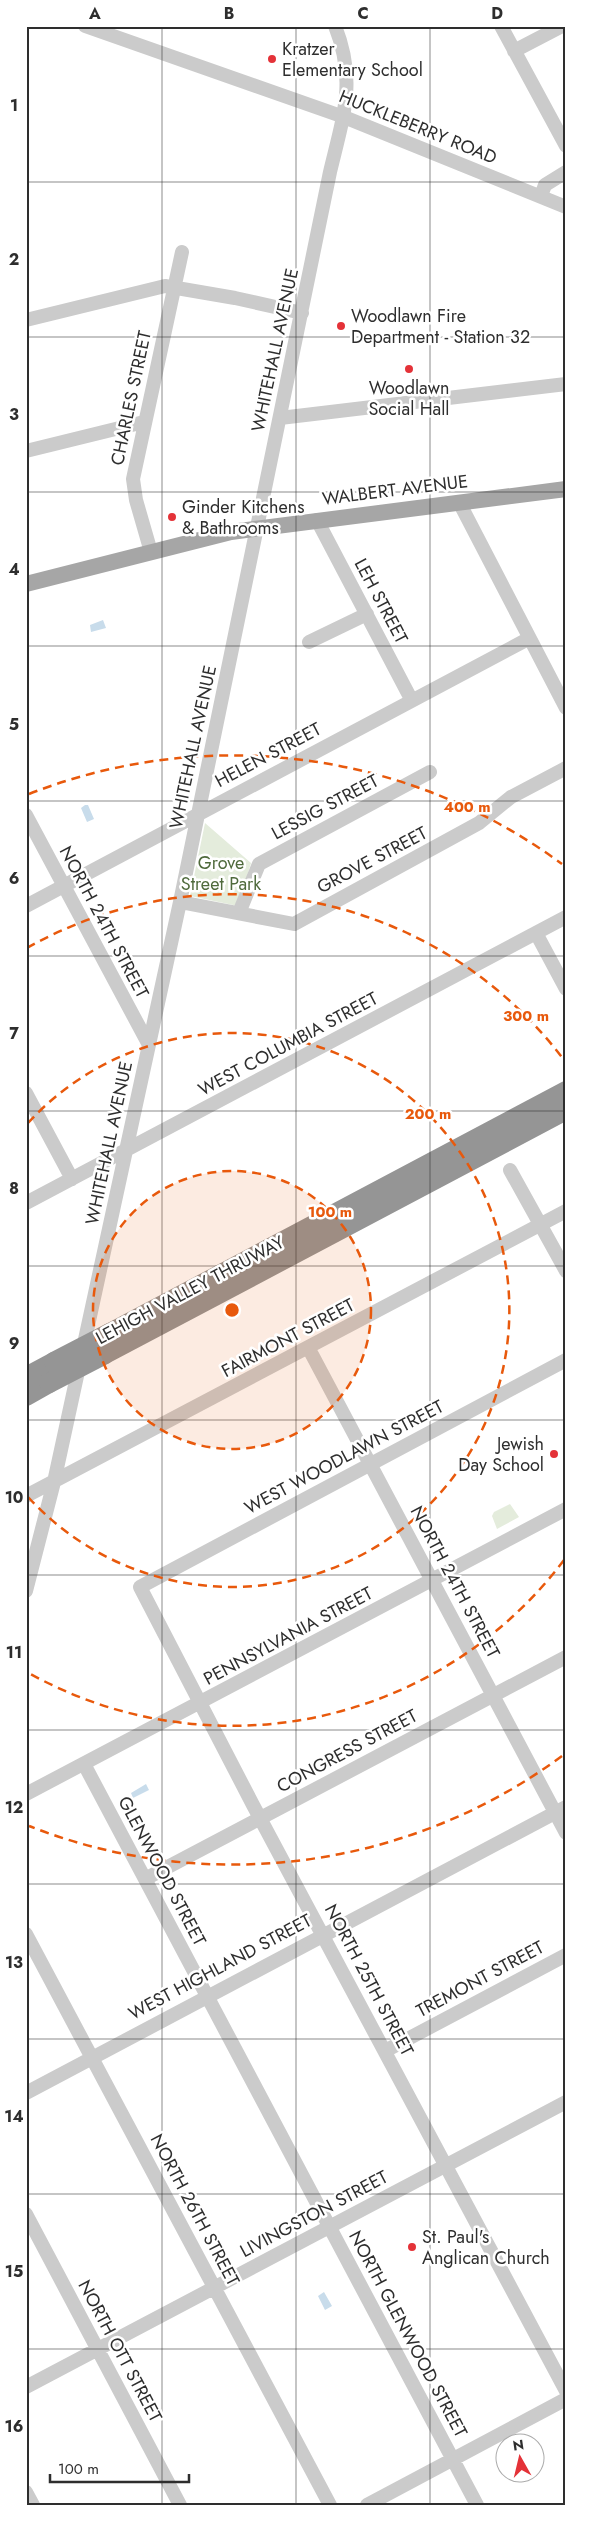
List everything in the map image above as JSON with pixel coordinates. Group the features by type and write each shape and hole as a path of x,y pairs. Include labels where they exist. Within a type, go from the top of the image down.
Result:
{"highway":[{"name":"LEHIGH VALLEY THRUWAY","path":"26,1377 566,1092"},
{"name":"LEHIGH VALLEY THRUWAY","path":"26,1396 566,1110"}],"main road":[{"name":"WALBERT AVENUE","path":"26,584 151,552 257,528 566,489"}],"street":[{"name":"HUCKLEBERRY ROAD","path":"85,26 344,117 566,207"},
{"name":"WHITEHALL AVENUE","path":"26,1591 54,1482 149,1046 344,117 348,72 343,46 335,26"},
{"path":"501,26 566,146"},
{"path":"514,51 562,26"},
{"path":"541,196 545,185 566,172"},
{"name":"CHARLES STREET","path":"151,552 136,500 133,480 182,252"},
{"path":"26,320 156,288 174,286 302,313"},
{"path":"280,418 566,384"},
{"path":"26,451 144,422"},
{"path":"459,502 566,708"},
{"name":"LEH STREET","path":"317,520 411,700"},
{"path":"309,642 366,614"},
{"name":"HELEN STREET","path":"26,906 528,638"},
{"name":"GROVE STREET","path":"180,902 294,924 479,823 511,797 566,768"},
{"name":"LESSIG STREET","path":"240,913 259,864 430,772"},
{"name":"NORTH 24TH STREET","path":"26,815 149,1046"},
{"name":"WEST COLUMBIA STREET","path":"26,1203 566,917"},
{"path":"536,933 566,988"},
{"path":"26,1093 72,1179"},
{"path":"510,1170 566,1271"},
{"name":"FAIRMONT STREET","path":"26,1496 309,1349 566,1211"},
{"name":"NORTH 24TH STREET","path":"309,1349 494,1695 560,1810 566,1833"},
{"name":"WEST WOODLAWN STREET","path":"140,1587 566,1360"},
{"name":"PENNSYLVANIA STREET","path":"26,1794 566,1509"},
{"name":"NORTH 25TH STREET","path":"140,1587 260,1818 324,1934 445,2166 566,2391"},
{"name":"CONGRESS STREET","path":"146,1879 566,1657"},
{"name":"GLENWOOD STREET","path":"84,1764 207,1995"},
{"name":"WEST HIGHLAND STREET","path":"26,2093 207,1995 560,1810"},
{"name":"NORTH 26TH STREET","path":"26,1934 330,2505"},
{"name":"TREMONT STREET","path":"385,2050 566,1955"},
{"name":"NORTH GLENWOOD STREET","path":"207,1995 477,2505"},
{"name":"LIVINGSTON STREET","path":"26,2387 445,2166 564,2106"},
{"name":"NORTH OTT STREET","path":"26,2214 180,2505"},
{"path":"367,2505 566,2399"},
{"path":"26,2492 33,2505"}],"green space":[{"name":"Grove Street Park","path":"205,823 251,863 238,906 190,896"},
{"path":"510,1504 519,1517 497,1529 492,1516 494,1512"}],"water":[{"path":"103,620 106,628 91,632 90,625"},
{"path":"88,805 94,819 87,822 81,808"},
{"path":"146,1784 149,1790 133,1798 131,1793"},
{"path":"324,2292 332,2306 325,2310 318,2296"}],"place":[{"name":"Kratzer Elementary School","path":"272,59"},
{"name":"Woodlawn Fire Department - Station 32","path":"341,326"},
{"name":"Woodlawn Social Hall","path":"409,369"},
{"name":"Ginder Kitchens & Bathrooms","path":"172,517"},
{"name":"Jewish Day School","path":"554,1454"},
{"name":"St. Paul's Anglican Church","path":"412,2247"}]}
